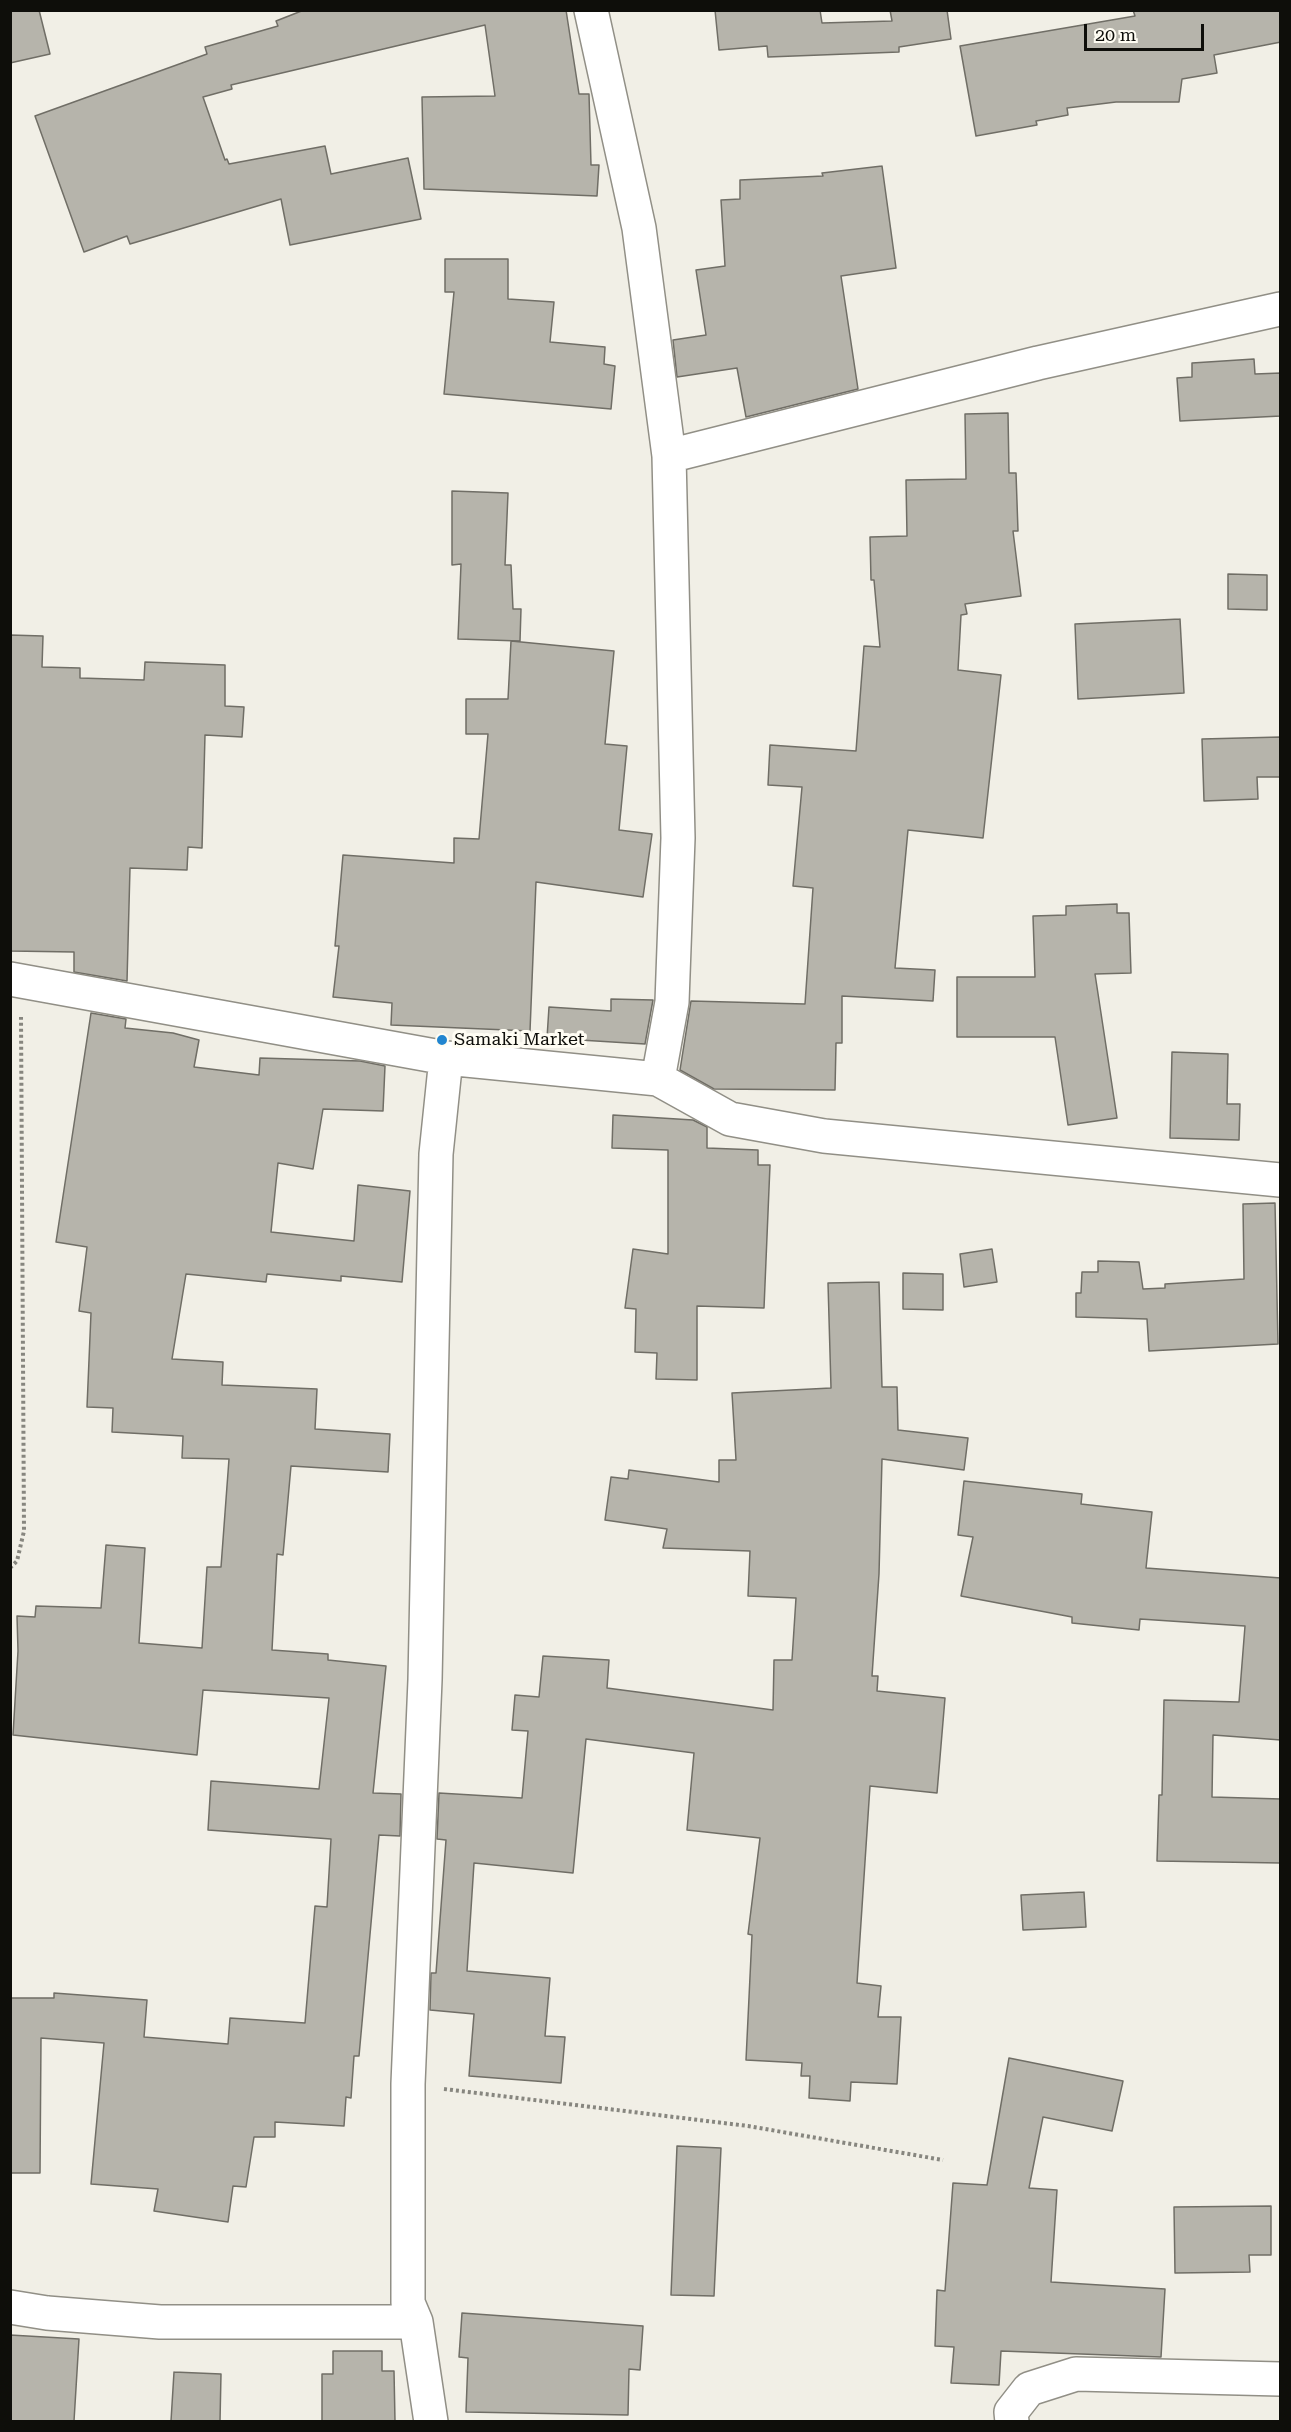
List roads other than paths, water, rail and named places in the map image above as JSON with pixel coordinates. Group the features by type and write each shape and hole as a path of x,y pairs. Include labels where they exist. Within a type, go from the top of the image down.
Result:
{"street":[{"path":"591,10 639,228 669,456 678,838 672,1002 658,1079"},
{"path":"669,456 1038,363 1281,309"},
{"path":"16,980 446,1058 658,1079 730,1119 824,1136 1281,1180"},
{"path":"431,2421 416,2322 408,2303 408,2084 425,1680 436,1154 446,1058"},
{"path":"10,2307 47,2313 160,2322 416,2322"},
{"path":"1012,2421 1011,2412 1029,2390 1076,2374 1281,2379"}],"place":[{"name":"Samaki Market","path":"442,1040"}]}
